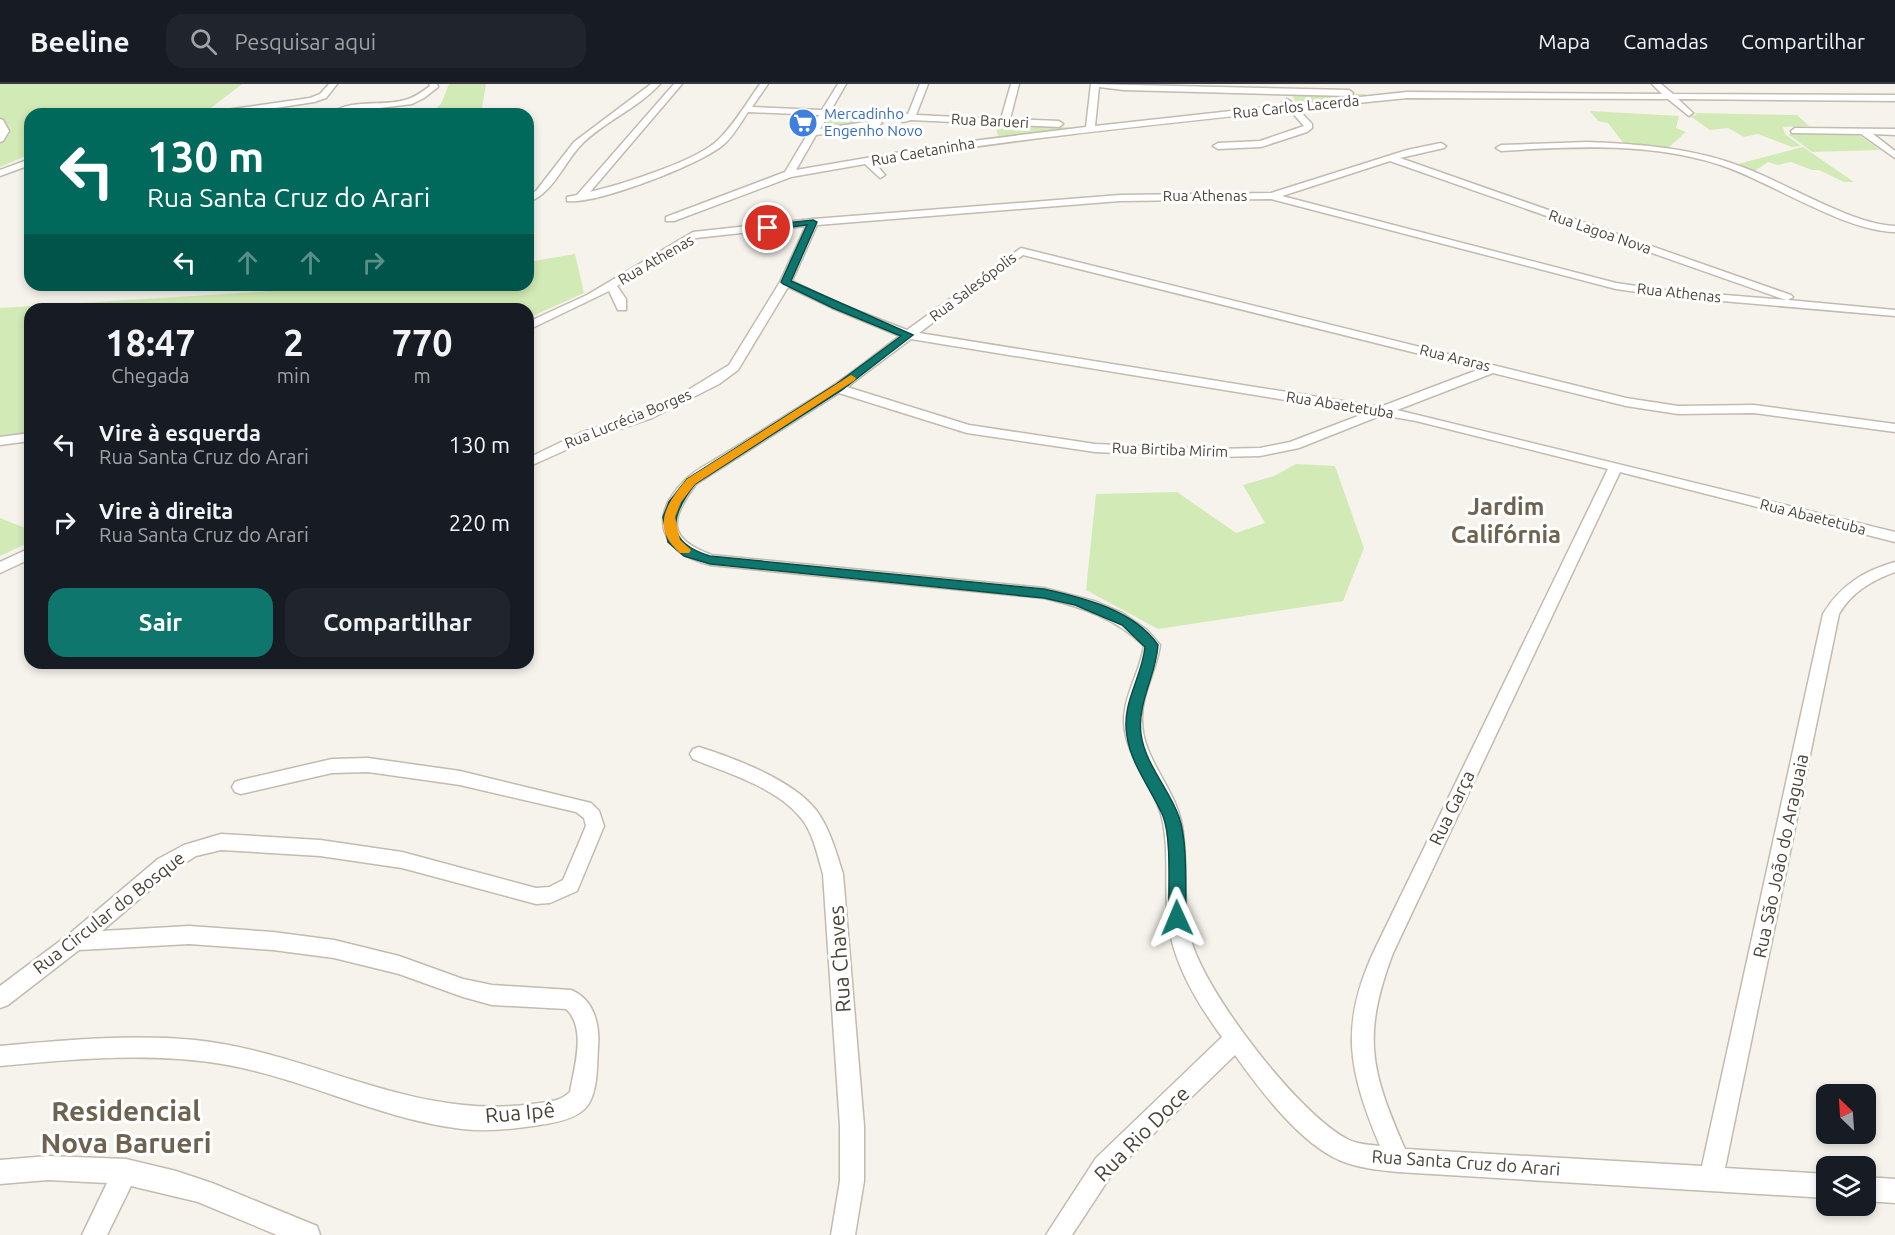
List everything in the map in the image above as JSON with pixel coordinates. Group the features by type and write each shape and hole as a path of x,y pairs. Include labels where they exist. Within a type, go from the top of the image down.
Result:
{"street":[{"path":"258,108 323,96 333,84"},
{"path":"352,108 411,103 422,98 434,87 434,84"},
{"path":"534,196 539,193 582,139 599,125 630,106 656,84"},
{"path":"581,196 678,84"},
{"path":"570,199 613,190 701,157 722,142 764,84"},
{"path":"789,174 842,84"},
{"path":"813,133 911,117 924,84"},
{"path":"1005,122 1015,84"},
{"path":"1089,131 1095,84 1124,87 1407,95"},
{"path":"1656,84 1689,113"},
{"path":"1218,146 1261,144 1294,135 1309,126 1290,108 1280,91"},
{"name":"Rua Carlos Lacerda","path":"1089,131 1407,95 1895,98"},
{"path":"1475,96 1485,108"},
{"name":"Rua Barueri","path":"746,109 1005,122 1089,131"},
{"path":"0,122 5,131 0,139"},
{"name":"Rua Caetaninha","path":"682,227 789,174 1022,136 1089,131"},
{"path":"1795,131 1895,132"},
{"path":"1862,131 1895,155"},
{"path":"1271,196 1390,158 1441,146"},
{"path":"1501,148 1532,146 1649,148 1688,154 1730,166 1869,225 1895,229"},
{"name":"Rua Lagoa Nova","path":"1390,158 1811,305"},
{"path":"868,162 880,176"},
{"path":"0,173 24,164"},
{"name":"Rua Athenas","path":"534,323 610,286 682,227 813,222 1080,200 1172,196 1271,196 1616,286 1664,293 1895,313"},
{"name":"Rua Lucrécia Borges","path":"534,459 585,435 647,415 715,381 734,367 786,282 813,222"},
{"name":"Rua Salesópolis","path":"838,388 1021,251"},
{"name":"Rua Araras","path":"1021,251 1626,402 1678,410 1754,409 1895,428"},
{"name":"Rua Abaetetuba","path":"786,282 836,306 908,335 1416,417 1895,537"},
{"path":"610,286 616,292 622,308"},
{"name":"Rua Birtiba Mirim","path":"838,388 967,429 1095,448 1215,453 1260,452 1294,445 1494,368"},
{"name":"Rua Santa Cruz do Arari","path":"838,388 691,481 675,502 669,517 674,542 688,553 710,560 1044,593 1102,609 1126,622 1143,635 1152,645 1136,700 1133,719 1134,737 1139,752 1172,818 1181,944 1197,979 1235,1040 1298,1114 1318,1132 1343,1150 1372,1158 1816,1185"},
{"path":"0,441 24,438"},
{"name":"Rua Garça","path":"1398,1160 1363,1069 1361,1035 1366,1002 1383,954 1615,468"},
{"path":"0,568 24,556"},
{"name":"Rua São João do Araguaia","path":"1711,1178 1831,614 1842,595 1867,578 1895,567"},
{"name":"Rua Chaves","path":"699,754 778,790 805,811 820,835 833,874 852,1126 852,1181 843,1235"},
{"name":"Rua Circular do Bosque","path":"0,998 75,941 165,865 178,856 204,845 221,842 320,848 402,860 536,896 560,891 570,885 595,826 590,810 582,806 460,778 368,765 332,766 241,787"},
{"name":"Rua Ipê","path":"0,1056 143,1048 222,1054 435,1114 481,1118 535,1116 568,1108 581,1096 588,1027 586,1015 580,1006 571,1000 492,995 463,988 399,965 323,947 189,935 75,941"},
{"name":"Rua Rio Doce","path":"1058,1235 1104,1166 1235,1040"},
{"path":"0,1172 73,1168 126,1172 197,1190 308,1235"},
{"path":"94,1235 126,1172"},
{"path":"1876,1190 1895,1191"}],"green space":[{"path":"0,84 242,84 211,108 24,108 24,157 0,167"},
{"path":"449,84 486,84 482,108 436,108 441,104"},
{"path":"1291,93 1364,94 1368,96 1297,104"},
{"path":"1590,111 1679,116 1676,128 1686,132 1668,148 1651,145 1625,145 1608,123 1598,121"},
{"path":"1694,113 1797,115 1809,126 1783,127 1785,134 1801,146 1792,147 1758,134 1744,137 1728,128 1710,130 1690,116 1697,115"},
{"path":"830,115 878,118 881,119 820,131"},
{"path":"992,124 1080,128 998,136"},
{"path":"1856,133 1880,150 1812,152 1788,134"},
{"path":"1803,147 1854,182 1844,182 1819,170 1812,170 1791,162 1778,165 1768,162 1753,172 1734,165"},
{"path":"575,254 584,293 534,315 534,303 80,303 271,291 534,291 534,261"},
{"path":"24,306 24,436 0,439 0,308"},
{"path":"1296,464 1335,466 1364,548 1343,601 1158,629 1086,590 1096,494 1177,492 1236,533 1265,523 1243,485 1274,476"},
{"path":"0,518 24,528 24,545 0,556"}],"slow traffic":[{"path":"684,550 674,542 669,517 675,502 691,481 851,378"}],"place":[{"name":"Mercadinho Engenho Novo","path":"803,123"}],"district":[{"name":"Jardim Califórnia","path":"1506,521"},
{"name":"Residencial Nova Barueri","path":"126,1127"}],"route":[{"path":"768,228 813,222 786,282 836,306 908,335 838,388 691,481 675,502 669,517 674,542 688,553 710,560 1044,593 1102,609 1126,622 1152,645 1151,658 1144,672 1136,700 1133,719 1134,737 1139,752 1172,818 1177,918"}]}
